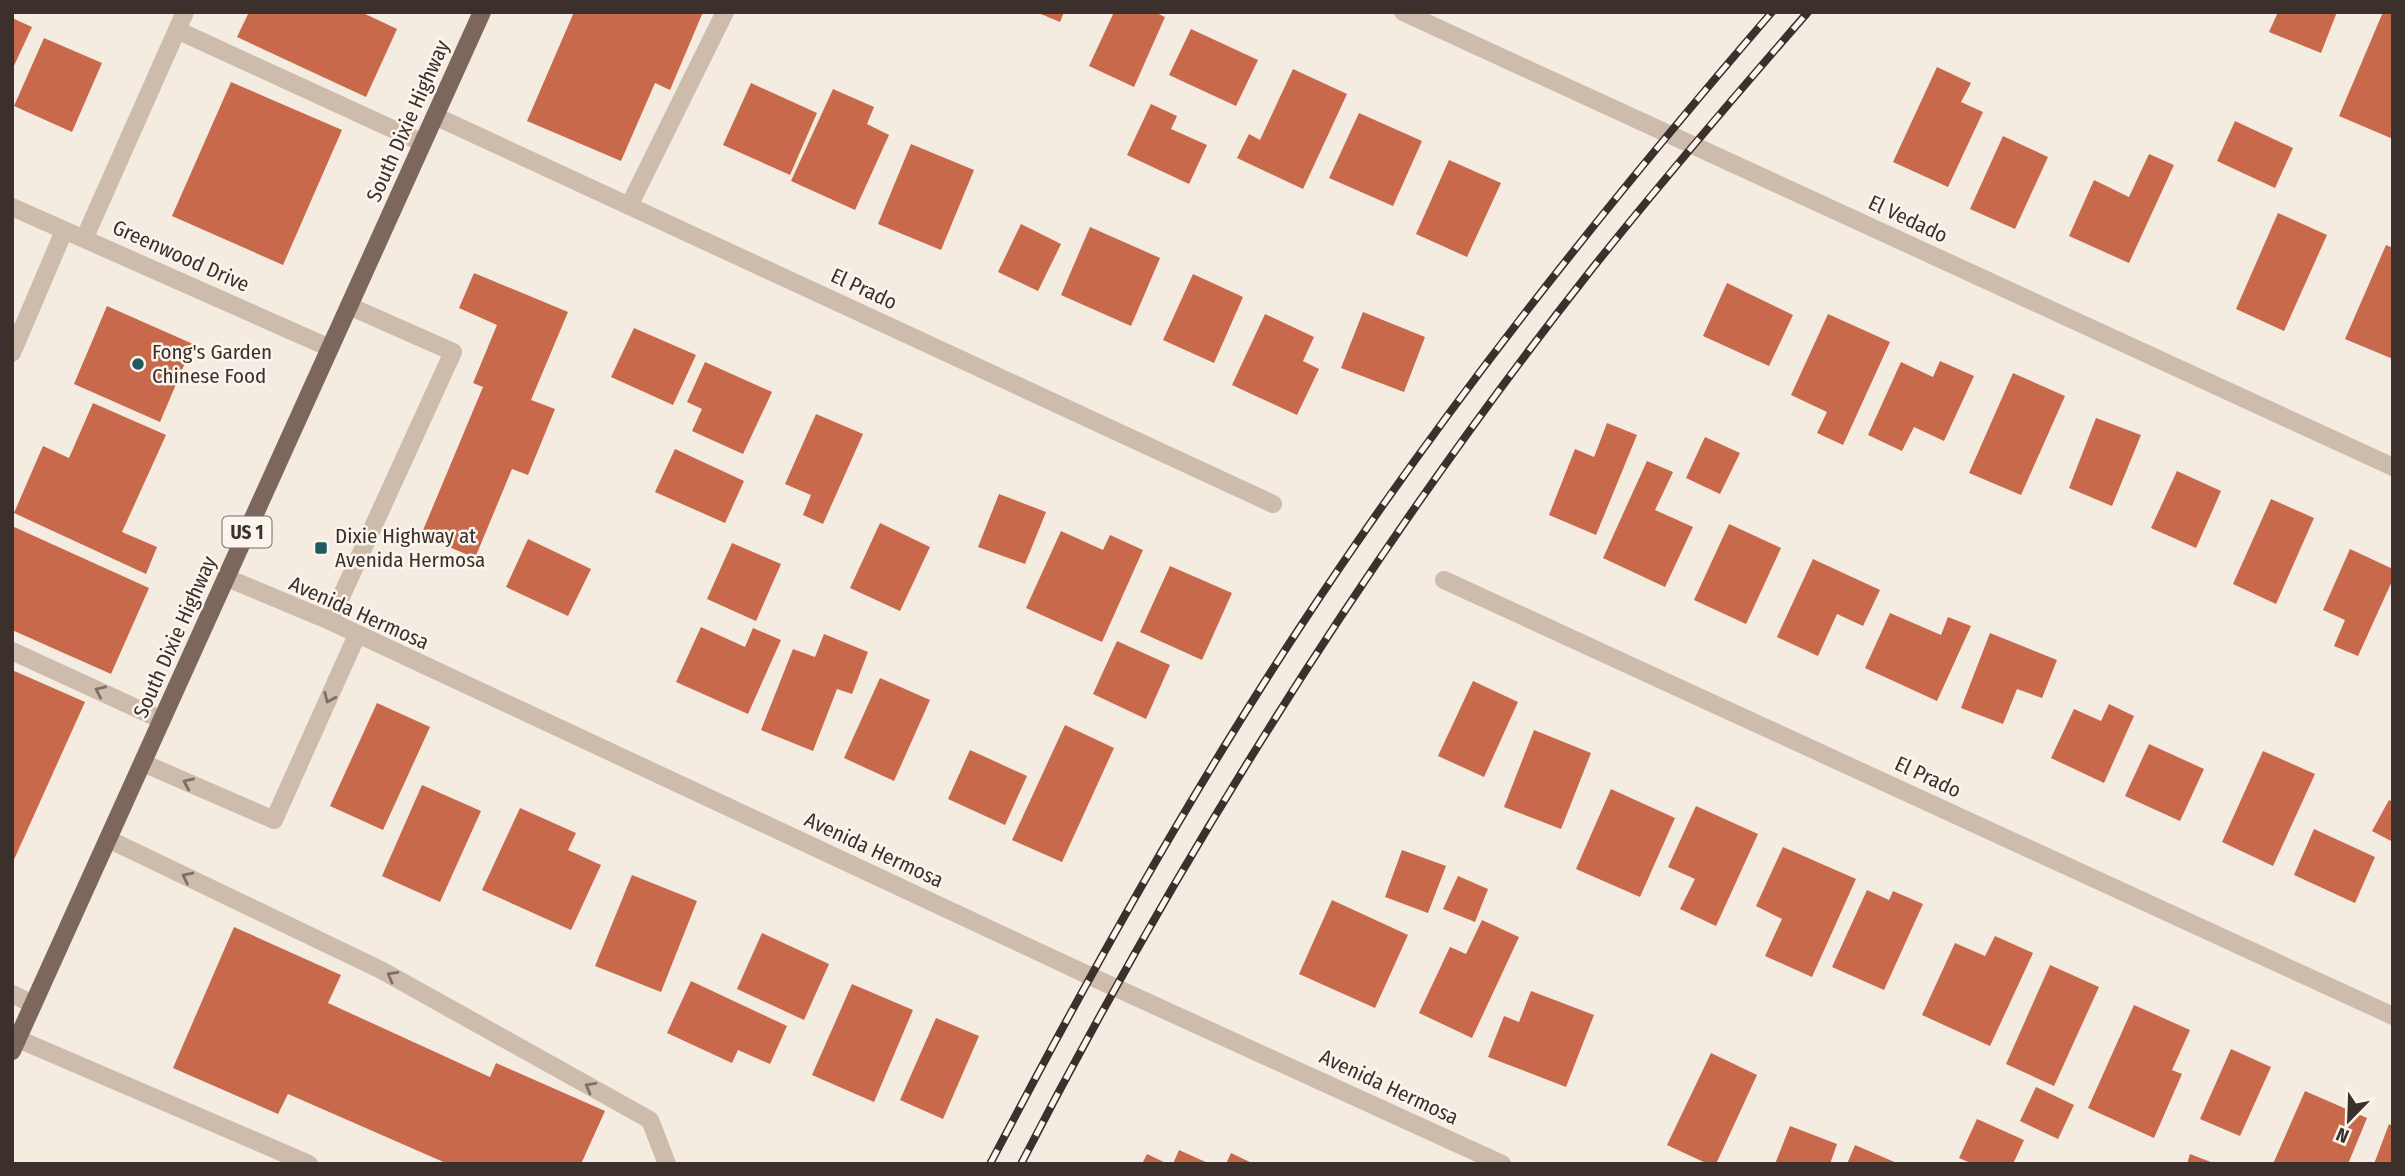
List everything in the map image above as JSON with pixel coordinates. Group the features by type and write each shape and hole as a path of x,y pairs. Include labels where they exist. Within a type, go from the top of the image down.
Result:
{"main road":[{"name":"South Dixie Highway","path":"15,1045 482,12"}],"street":[{"path":"85,237 184,12"},
{"path":"629,206 724,12"},
{"name":"El Vedado","path":"1403,12 2393,467"},
{"path":"177,30 423,143"},
{"name":"El Prado","path":"435,116 1273,504"},
{"name":"Greenwood Drive","path":"12,207 64,231 85,237 330,348"},
{"path":"12,353 64,231"},
{"path":"330,621 453,352 349,306"},
{"name":"Avenida Hermosa","path":"227,578 330,621 1502,1164"},
{"name":"El Prado","path":"1444,580 2393,1016"},
{"path":"143,763 274,820 357,635"},
{"path":"12,651 162,720"},
{"path":"108,839 381,970 650,1120 667,1164"},
{"path":"12,995 33,1004"},
{"path":"15,1045 309,1164"}],"building":[{"path":"249,12 361,12 397,29 366,97 237,37"},
{"path":"574,12 703,12 670,90 655,83 621,161 527,121"},
{"path":"1036,12 1064,12 1060,22"},
{"path":"1114,12 1154,12 1165,17 1134,87 1089,66"},
{"path":"2278,12 2337,12 2321,53 2269,32"},
{"path":"2383,12 2393,13 2393,139 2339,116"},
{"path":"12,18 32,27 12,70"},
{"path":"1191,29 1258,60 1236,106 1169,75"},
{"path":"44,38 102,63 72,132 14,106"},
{"path":"1937,67 1971,83 1961,102 1983,112 1948,187 1893,162"},
{"path":"1293,69 1347,94 1303,189 1237,158 1249,134 1260,140"},
{"path":"231,82 342,130 283,265 172,216"},
{"path":"751,83 817,113 790,175 723,145"},
{"path":"833,89 874,107 867,124 889,135 855,210 791,181"},
{"path":"1151,104 1177,116 1171,129 1207,145 1189,184 1127,155"},
{"path":"1359,113 1422,141 1393,206 1329,178"},
{"path":"2235,121 2293,148 2275,188 2217,161"},
{"path":"2003,136 2048,157 2015,229 1970,209"},
{"path":"911,144 974,170 941,250 878,224"},
{"path":"2149,154 2174,165 2129,263 2069,236 2094,180 2129,197"},
{"path":"1449,160 1501,183 1467,257 1416,234"},
{"path":"2278,213 2327,235 2284,331 2236,309"},
{"path":"1021,224 1061,244 1038,291 998,272"},
{"path":"1090,227 1160,258 1131,326 1061,295"},
{"path":"2386,245 2393,248 2393,359 2345,339"},
{"path":"474,273 568,312 531,400 555,409 528,475 512,469 475,558 421,535 483,387 473,383 497,325 459,308"},
{"path":"1193,274 1243,297 1214,363 1163,340"},
{"path":"1727,283 1793,315 1769,366 1703,336"},
{"path":"107,306 193,344 160,422 74,384"},
{"path":"1363,312 1425,337 1404,392 1341,368"},
{"path":"1265,314 1314,337 1303,361 1319,369 1297,415 1232,385"},
{"path":"1828,314 1890,342 1843,445 1817,433 1827,412 1791,395"},
{"path":"634,328 696,355 673,405 611,377"},
{"path":"1940,361 1974,376 1944,441 1914,427 1902,451 1868,435 1901,362 1933,377"},
{"path":"705,362 772,392 743,454 692,431 702,409 687,402"},
{"path":"2013,373 2065,396 2021,495 1969,473"},
{"path":"93,403 166,435 122,532 157,547 146,574 14,513 43,446 69,458"},
{"path":"816,414 863,434 823,524 803,515 811,495 785,484"},
{"path":"2096,418 2141,435 2112,506 2069,488"},
{"path":"1607,423 1637,435 1596,535 1549,515 1575,449 1594,457"},
{"path":"1705,437 1740,453 1720,494 1686,478"},
{"path":"675,449 744,481 725,523 655,492"},
{"path":"1647,461 1673,472 1655,510 1693,527 1665,587 1603,558"},
{"path":"2177,471 2221,491 2196,548 2151,528"},
{"path":"999,494 1046,512 1025,564 978,547"},
{"path":"2271,499 2314,518 2276,604 2233,584"},
{"path":"880,523 930,547 900,611 850,588"},
{"path":"1729,524 1781,548 1746,624 1694,600"},
{"path":"12,526 149,588 111,674 12,630"},
{"path":"1061,531 1103,550 1110,535 1143,550 1102,642 1026,608"},
{"path":"528,539 591,569 568,616 506,587"},
{"path":"732,543 781,564 756,621 707,599"},
{"path":"2350,549 2393,569 2393,579 2358,656 2334,646 2345,620 2323,610"},
{"path":"1813,559 1880,590 1863,626 1837,614 1818,656 1777,637"},
{"path":"1170,566 1232,593 1202,660 1140,632"},
{"path":"1890,613 1941,635 1948,617 1971,626 1937,701 1865,668"},
{"path":"701,627 745,647 753,628 781,640 748,714 676,682"},
{"path":"1990,633 2057,660 2042,698 2017,689 2003,724 1961,708"},
{"path":"824,634 868,652 852,694 837,689 813,751 761,730 793,649 815,657"},
{"path":"1117,641 1170,665 1146,719 1093,694"},
{"path":"12,670 85,702 12,864"},
{"path":"880,678 930,700 894,781 844,758"},
{"path":"1473,681 1518,702 1484,777 1438,756"},
{"path":"377,703 430,727 383,830 330,806"},
{"path":"2109,704 2134,716 2104,783 2051,758 2074,709 2101,721"},
{"path":"1065,725 1114,748 1062,862 1012,840"},
{"path":"1534,730 1591,753 1561,829 1504,807"},
{"path":"2149,744 2204,769 2180,821 2125,796"},
{"path":"970,750 1027,776 1005,825 948,799"},
{"path":"2263,751 2315,774 2273,866 2222,842"},
{"path":"422,785 481,811 440,902 382,876"},
{"path":"1611,789 1675,818 1640,897 1576,869"},
{"path":"2389,800 2393,802 2393,842 2372,831"},
{"path":"1696,806 1758,834 1716,926 1680,909 1695,879 1668,867"},
{"path":"520,808 576,833 568,850 601,865 571,930 482,890"},
{"path":"2314,829 2375,857 2355,903 2294,875"},
{"path":"1783,847 1856,879 1812,977 1765,956 1782,919 1756,906"},
{"path":"1402,850 1446,866 1428,913 1385,897"},
{"path":"632,875 697,901 661,992 595,966"},
{"path":"1458,876 1488,889 1475,922 1443,909"},
{"path":"1867,890 1889,900 1893,891 1923,904 1884,990 1832,967"},
{"path":"1332,900 1408,935 1375,1008 1299,974"},
{"path":"1482,920 1519,937 1472,1038 1419,1013 1450,947 1466,954"},
{"path":"234,927 341,975 328,1003 490,1077 496,1063 605,1111 581,1164 448,1164 288,1094 278,1114 173,1068"},
{"path":"762,933 829,964 804,1020 737,989"},
{"path":"1995,936 2033,953 1990,1046 1922,1015 1955,943 1985,956"},
{"path":"2050,965 2099,987 2054,1086 2006,1064"},
{"path":"691,981 787,1026 770,1064 738,1050 732,1063 667,1033"},
{"path":"852,984 913,1010 874,1102 812,1075"},
{"path":"1531,991 1594,1015 1566,1087 1488,1057 1504,1016 1519,1022"},
{"path":"2134,1005 2190,1030 2172,1070 2182,1074 2154,1138 2088,1108"},
{"path":"936,1018 979,1036 943,1119 900,1100"},
{"path":"2231,1049 2271,1067 2240,1136 2200,1119"},
{"path":"1711,1053 1757,1075 1716,1164 1708,1164 1667,1145"},
{"path":"2036,1087 2074,1105 2058,1139 2020,1121"},
{"path":"2305,1091 2367,1118 2348,1164 2273,1164"},
{"path":"1977,1119 2024,1140 2013,1164 1973,1164 1959,1158"},
{"path":"2389,1124 2393,1126 2393,1164 2374,1164"},
{"path":"1790,1126 1837,1144 1830,1164 1775,1164"},
{"path":"1855,1145 1899,1164 1847,1164"},
{"path":"1179,1150 1210,1164 1173,1164"},
{"path":"1231,1153 1254,1164 1226,1164"},
{"path":"1147,1154 1168,1164 1142,1164"},
{"path":"2190,1154 2216,1164 2187,1164"}],"railway":[{"path":"990,1164 1101,957 1179,822 1260,689 1356,544 1527,310 1709,85 1772,12"},
{"path":"1021,1164 1083,1047 1215,816 1357,592 1510,375 1591,270 1808,12"}],"place":[{"name":"Fong's Garden Chinese Food","path":"138,364"},
{"name":"Dixie Highway at Avenida Hermosa","path":"321,548"}]}
